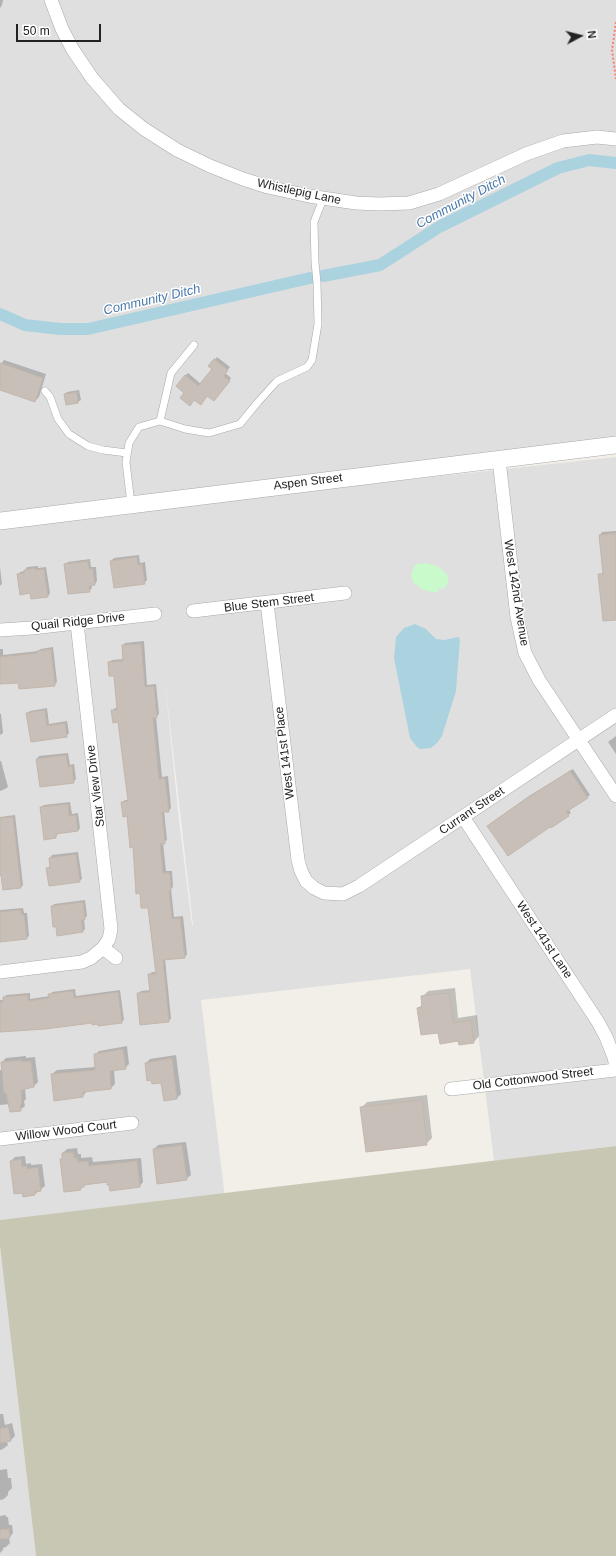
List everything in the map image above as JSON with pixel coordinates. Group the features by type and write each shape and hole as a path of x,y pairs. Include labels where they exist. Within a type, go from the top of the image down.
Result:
{"street":[{"name":"Whistlepig Lane","path":"51,0 72,50 84,68 118,109 144,129 177,150 216,169 268,187 323,199 364,204 409,203 439,194 526,154 563,141 597,137 616,139"},
{"name":"Aspen Street","path":"0,520 616,446"},
{"name":"West 142nd Avenue","path":"499,460 508,545 522,642 531,667 616,796"},
{"name":"Blue Stem Street","path":"193,611 345,594"},
{"name":"West 141st Place","path":"268,603 298,860 306,881 314,888 324,892"},
{"name":"Quail Ridge Drive","path":"0,630 155,614"},
{"name":"Star View Drive","path":"77,623 112,928 109,939 103,948"},
{"name":"Currant Street","path":"324,892 343,894 351,891 616,715"},
{"name":"West 141st Lane","path":"463,817 598,1022 614,1057 616,1068"},
{"path":"0,972 82,962 91,958 103,948 116,958"},
{"name":"Old Cottonwood Street","path":"451,1089 616,1068"},
{"name":"Willow Wood Court","path":"0,1139 132,1123"}],"lane":[{"path":"131,504 126,462 129,442 139,427 160,421 185,429 209,433 240,424 277,381 307,367 312,360 318,324 314,222 323,199"},
{"path":"160,421 171,373 194,345"},
{"path":"45,391 50,397 58,419 69,434 88,446 103,450 127,453"}],"path":[{"path":"616,22 612,50 616,79"}],"shaded area":[{"path":"0,0 616,0 616,438 0,515"},
{"path":"616,457 616,1146 494,1161 470,969 201,1000 225,1198 0,1220 0,527 146,508","holes":["164,672 193,925 179,820"]},
{"path":"616,1146 616,1556 36,1556 0,1246 0,1220"},
{"path":"0,1246 36,1556 0,1556"}],"green space":[{"path":"427,563 439,567 446,573 449,580 444,589 439,588 437,592 423,590 413,582 411,575 414,567 417,564"}],"water":[{"path":"415,624 426,629 436,639 444,640 458,637 460,639 456,691 442,736 431,748 420,749 410,738 394,658 396,637 404,628"}],"building":[{"path":"214,359 228,370 224,376 230,381 214,401 207,396 201,405 194,400 190,406 180,398 184,393 176,386 185,375 198,386 212,369 208,366"},
{"path":"0,363 43,378 35,402 0,390"},
{"path":"77,392 78,403 66,405 64,394"},
{"path":"616,533 616,620 603,621 598,574 603,574 599,535"},
{"path":"137,557 138,565 142,564 145,584 114,588 110,561"},
{"path":"88,561 89,569 93,569 95,585 89,586 90,592 68,594 64,564"},
{"path":"35,568 36,570 44,569 48,597 31,599 30,593 20,595 17,574 24,573 24,570"},
{"path":"141,644 145,687 154,686 157,718 153,718 159,779 165,778 169,812 162,812 165,844 160,844 163,873 170,873 171,890 169,891 172,919 180,918 185,958 163,960 169,1022 140,1025 137,993 150,992 148,974 156,974 148,908 141,908 140,893 136,894 133,847 130,848 127,816 123,817 121,802 128,801 118,722 113,723 111,710 117,710 114,676 109,676 108,662 123,661 122,645"},
{"path":"51,649 55,686 19,689 18,683 0,684 0,657 37,653 37,651"},
{"path":"45,710 47,726 65,723 67,737 31,742 26,713"},
{"path":"66,755 68,767 72,766 74,783 40,787 36,759"},
{"path":"570,771 588,798 566,812 569,816 551,828 550,827 508,856 487,826"},
{"path":"68,804 69,816 76,815 78,831 56,834 56,838 44,840 40,807"},
{"path":"13,817 21,888 3,890 1,875 0,876 0,818"},
{"path":"76,854 80,882 49,886 46,868 50,868 49,858"},
{"path":"83,902 85,920 81,920 83,932 57,936 56,927 53,927 51,906"},
{"path":"21,910 21,915 24,915 27,939 0,942 0,912"},
{"path":"73,991 74,998 118,992 122,1023 98,1026 98,1024 92,1025 92,1023 45,1029 0,1032 0,1002 3,1002 3,997 28,995 28,1001 49,998 48,994"},
{"path":"449,993 453,1023 471,1020 474,1043 459,1045 458,1041 440,1044 438,1033 421,1035 417,1008 422,1007 421,996"},
{"path":"123,1049 126,1069 110,1071 111,1089 83,1092 83,1097 54,1101 51,1074 95,1070 94,1054"},
{"path":"172,1058 177,1099 164,1101 161,1083 152,1084 151,1080 147,1081 145,1063"},
{"path":"22,1060 22,1062 31,1061 34,1087 21,1090 21,1111 10,1112 6,1093 4,1093 1,1062"},
{"path":"422,1100 427,1145 366,1152 360,1107"},
{"path":"182,1145 187,1180 157,1184 153,1149"},
{"path":"73,1152 74,1158 77,1157 77,1162 88,1161 89,1166 137,1161 140,1187 110,1191 107,1182 84,1185 84,1187 80,1188 81,1190 64,1192 60,1159 62,1159 62,1153"},
{"path":"21,1159 22,1167 27,1166 27,1169 38,1167 41,1191 35,1192 35,1195 23,1197 22,1193 14,1194 10,1161"},
{"path":"8,1427 11,1441 0,1443 0,1429"},
{"path":"9,1529 10,1538 0,1539 0,1530"}],"waterway":[{"name":"Community Ditch","path":"323,276 380,265 439,227 558,168 589,160 616,163"},
{"name":"Community Ditch","path":"0,314 25,325 60,329 88,329 310,278"}]}
